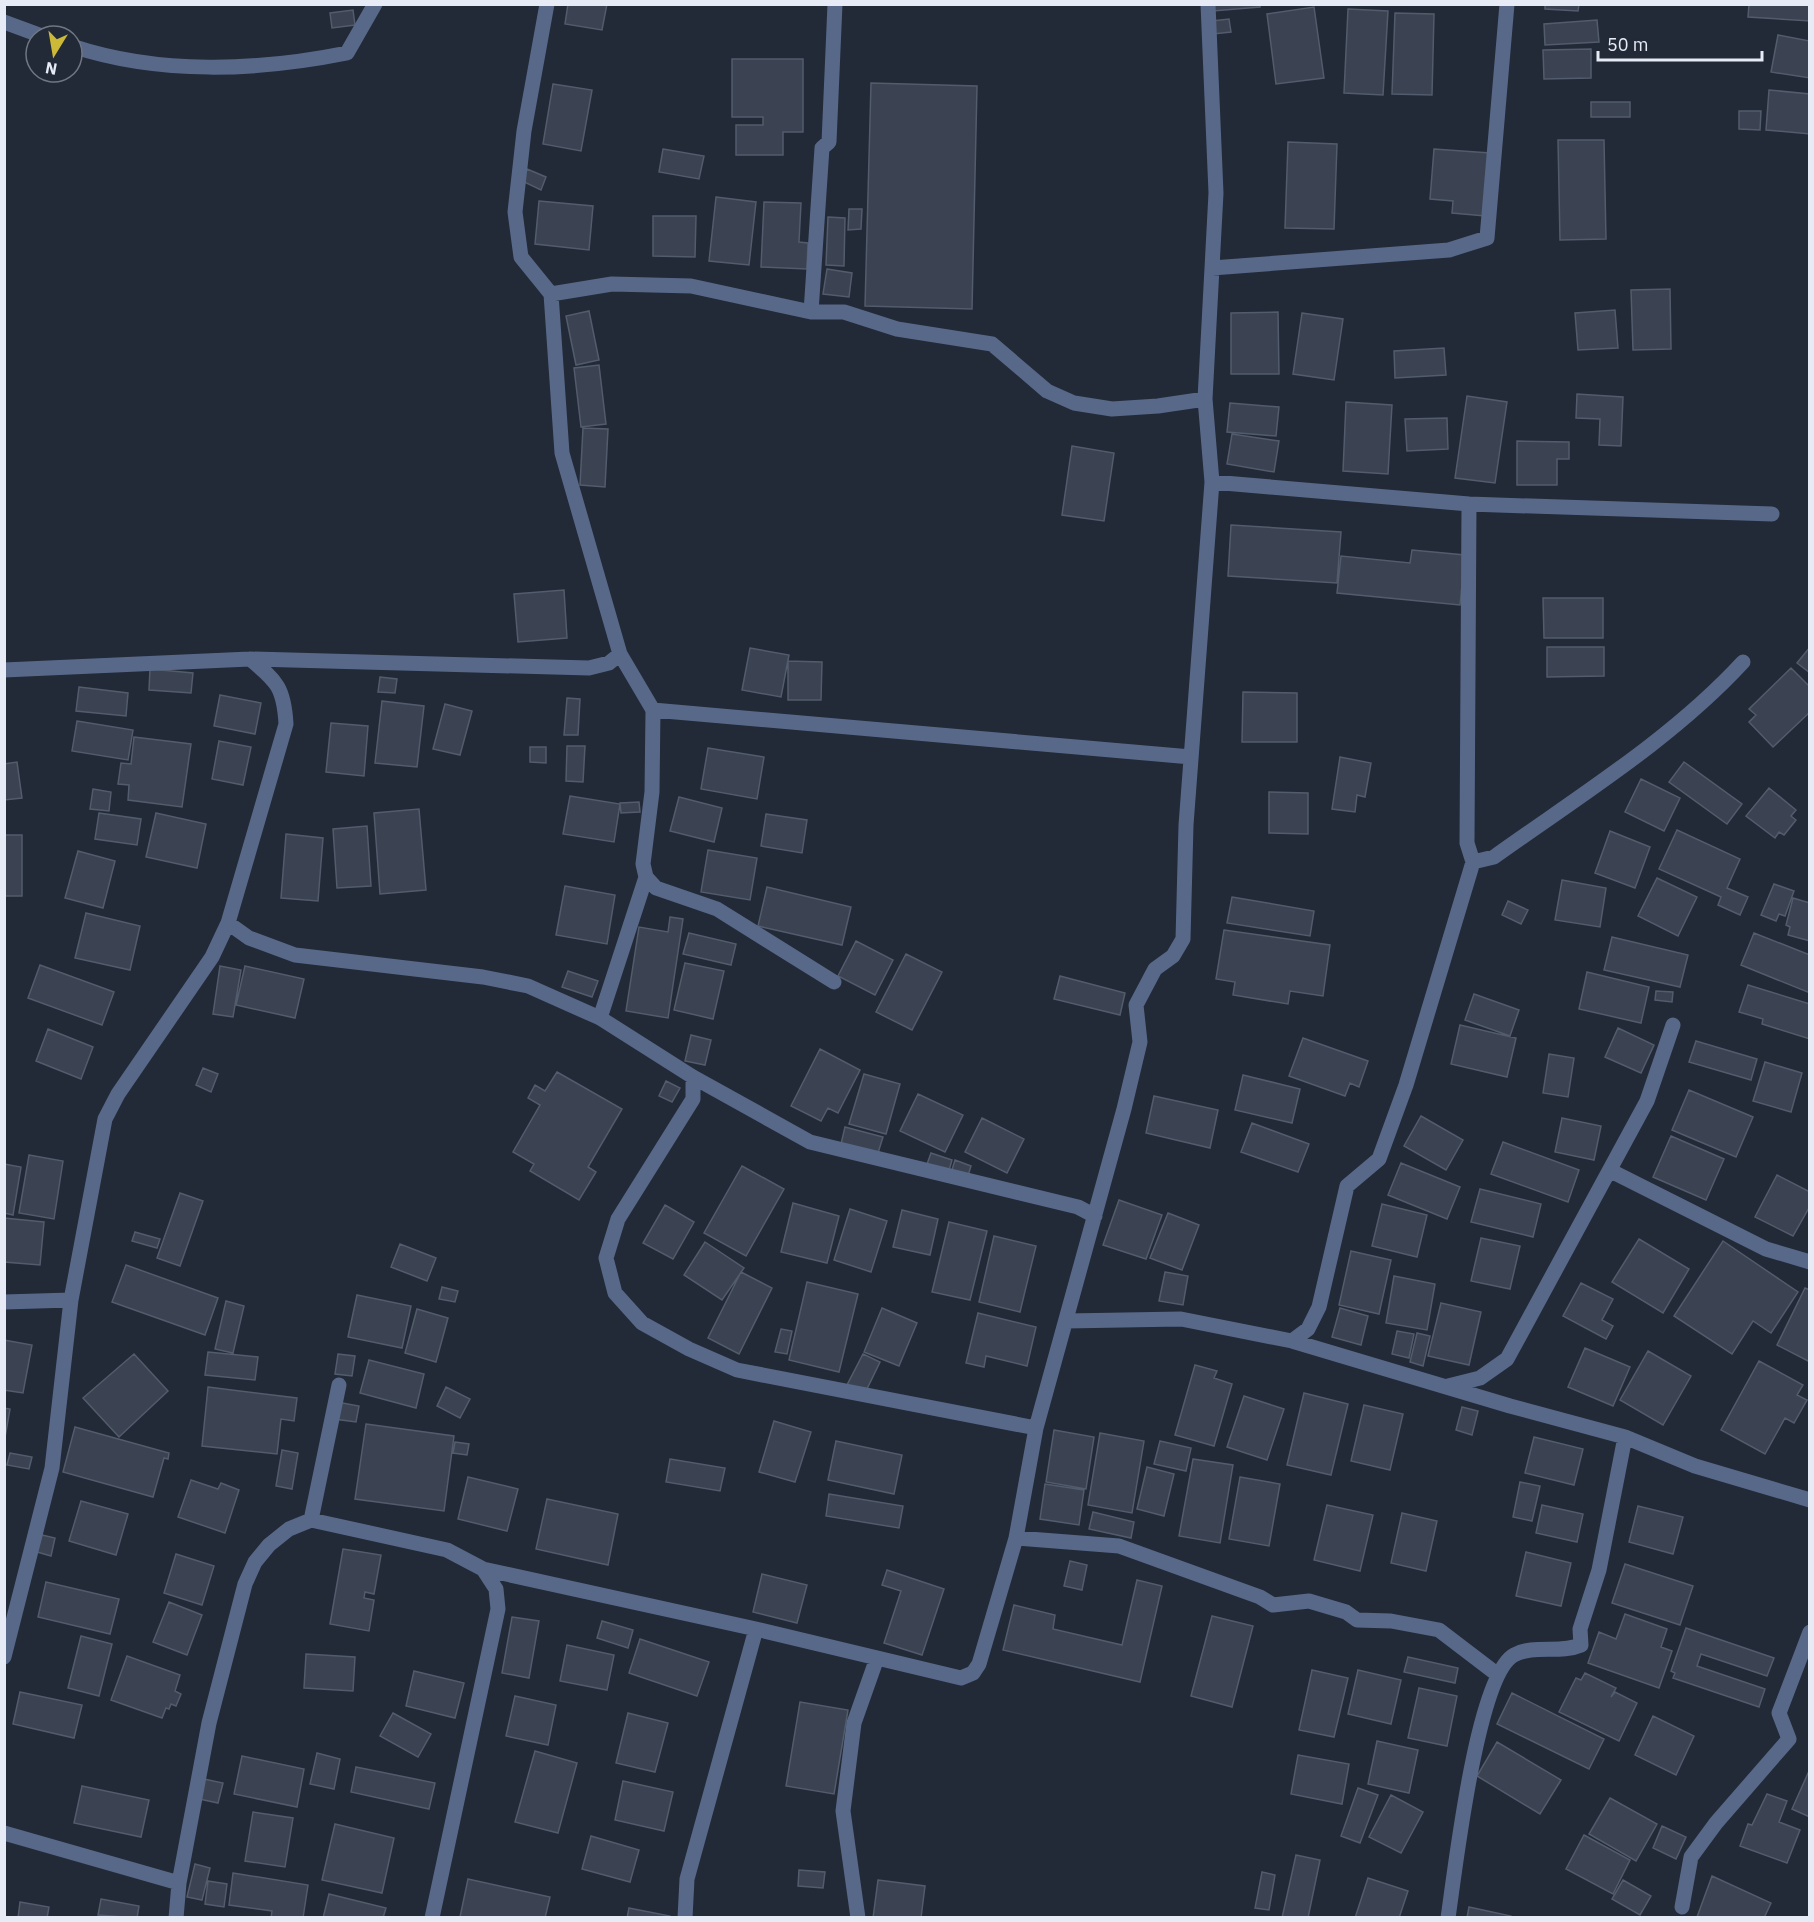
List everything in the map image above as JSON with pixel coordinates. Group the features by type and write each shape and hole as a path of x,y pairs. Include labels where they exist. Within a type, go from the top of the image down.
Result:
{"street":[{"path":"84,50 102,56 177,65 246,66 298,63 347,53 375,4"},
{"path":"547,4 524,131 515,212 521,257 551,294 562,453 620,654 653,710 652,792 643,864 646,877 656,888 717,909 834,982"},
{"path":"812,312 822,148 829,142 835,4"},
{"path":"176,1917 179,1883 209,1723 245,1584 255,1562 269,1545 289,1529 311,1520 447,1550 483,1569 756,1629 961,1678 973,1673 979,1664 1016,1538 1036,1428 1095,1216 1140,1042 1136,1005 1155,969 1173,956 1183,939 1186,825 1212,482 1205,399 1216,193 1208,4"},
{"path":"1212,268 1449,250 1487,238 1507,4"},
{"path":"4,22 24,29"},
{"path":"551,294 612,284 691,286 812,312 844,312 897,329 992,344 1047,391 1074,403 1112,409 1158,406 1205,399"},
{"path":"1212,482 1469,504 1772,514"},
{"path":"1292,1341 1308,1329 1319,1307 1347,1186 1379,1159 1406,1084 1473,862 1467,843 1469,504"},
{"path":"4,670 250,659 589,668 609,663 620,654"},
{"path":"4,1657 52,1468 71,1300 105,1119 118,1094 212,957 228,923 286,724 285,699 276,680 250,659"},
{"path":"1473,862 1494,857 1645,749 1743,662"},
{"path":"653,710 1191,757"},
{"path":"600,1018 646,877"},
{"path":"228,923 249,938 295,955 483,977 528,986 600,1018 693,1077 810,1142 1078,1207 1095,1216"},
{"path":"1445,1387 1480,1378 1507,1359 1647,1101 1673,1025"},
{"path":"693,1077 693,1099 618,1219 606,1258 615,1293 642,1323 689,1349 737,1370 1036,1428"},
{"path":"1611,1171 1766,1249 1809,1263"},
{"path":"4,1302 71,1300"},
{"path":"1066,1321 1181,1319 1292,1341 1445,1387 1625,1437 1695,1466 1809,1500"},
{"path":"311,1520 339,1385"},
{"path":"1448,1917 1474,1747 1498,1675 1503,1663 1515,1654 1530,1651 1568,1651 1581,1645 1580,1629 1599,1570 1625,1437"},
{"path":"1016,1538 1119,1546 1260,1597 1273,1605 1309,1601 1346,1612 1357,1620 1391,1621 1438,1630 1498,1675"},
{"path":"432,1917 498,1609 496,1589 483,1569"},
{"path":"685,1917 687,1879 756,1629"},
{"path":"1682,1907 1690,1857 1716,1823 1789,1740 1779,1713 1809,1632"},
{"path":"858,1917 843,1811 854,1723 877,1658"},
{"path":"4,1833 179,1883"}],"building":[{"path":"568,4 607,4 602,30 565,24"},
{"path":"1213,4 1260,4 1260,7 1213,11"},
{"path":"1545,4 1579,4 1578,11 1545,9"},
{"path":"1749,4 1810,4 1810,21 1748,17"},
{"path":"1314,7 1324,78 1276,84 1267,14"},
{"path":"1348,9 1388,11 1383,95 1344,93"},
{"path":"353,10 355,25 332,28 330,13"},
{"path":"1395,13 1434,14 1432,95 1392,94"},
{"path":"1229,19 1231,32 1213,34 1212,21"},
{"path":"1597,20 1599,42 1545,45 1544,24"},
{"path":"1778,35 1810,41 1810,78 1771,72"},
{"path":"1591,49 1591,78 1544,79 1543,50"},
{"path":"732,59 803,59 803,132 783,132 783,155 736,155 736,125 763,125 763,117 732,117"},
{"path":"871,83 977,86 972,309 865,306"},
{"path":"553,84 592,90 581,151 543,144"},
{"path":"1769,90 1810,94 1810,134 1766,130"},
{"path":"1591,102 1630,102 1630,117 1591,117"},
{"path":"1739,111 1761,111 1760,130 1739,129"},
{"path":"1558,140 1604,140 1606,239 1560,240"},
{"path":"1288,142 1337,144 1334,229 1285,228"},
{"path":"663,149 704,156 699,179 659,172"},
{"path":"1434,149 1490,153 1485,216 1452,213 1453,201 1430,199"},
{"path":"527,169 546,177 541,190 522,181"},
{"path":"716,197 756,202 749,265 709,261"},
{"path":"539,201 593,206 589,250 535,244"},
{"path":"764,202 801,203 799,242 808,243 807,269 761,267"},
{"path":"849,209 862,209 861,229 848,230"},
{"path":"653,216 696,216 695,257 653,256"},
{"path":"828,217 845,218 844,266 826,265"},
{"path":"827,269 852,273 849,297 823,294"},
{"path":"1670,289 1671,349 1633,350 1631,290"},
{"path":"1615,310 1618,348 1578,350 1575,313"},
{"path":"589,311 599,360 576,365 566,316"},
{"path":"1278,312 1279,374 1231,374 1231,313"},
{"path":"1302,313 1343,319 1334,380 1293,374"},
{"path":"1444,348 1446,375 1395,378 1394,351"},
{"path":"599,365 606,424 581,427 574,368"},
{"path":"1577,394 1623,397 1621,446 1599,445 1600,419 1576,418"},
{"path":"1467,396 1507,402 1495,483 1455,478"},
{"path":"1346,402 1392,405 1388,474 1343,471"},
{"path":"1230,403 1279,407 1276,436 1227,432"},
{"path":"1447,418 1448,449 1407,451 1405,419"},
{"path":"583,428 608,429 605,487 580,485"},
{"path":"1232,434 1279,441 1274,472 1227,464"},
{"path":"1517,441 1569,442 1569,459 1557,459 1557,485 1517,485"},
{"path":"1072,446 1114,453 1104,521 1062,515"},
{"path":"1231,525 1341,532 1337,583 1228,576"},
{"path":"1412,550 1465,555 1460,605 1337,593 1341,556 1410,563"},
{"path":"564,590 567,638 518,642 514,594"},
{"path":"1543,598 1603,598 1603,638 1544,638"},
{"path":"1547,647 1604,647 1604,676 1547,677"},
{"path":"1810,647 1810,673 1797,663"},
{"path":"750,648 789,655 781,697 742,690"},
{"path":"788,661 822,662 821,700 788,700"},
{"path":"1791,668 1810,687 1810,712 1773,747 1749,722 1756,715 1749,709"},
{"path":"150,669 193,673 191,693 149,690"},
{"path":"380,677 397,679 395,693 378,692"},
{"path":"79,687 128,693 126,716 76,711"},
{"path":"1243,692 1297,693 1297,742 1242,742"},
{"path":"220,695 261,703 255,734 214,726"},
{"path":"567,698 580,699 578,735 564,735"},
{"path":"382,701 424,706 417,767 375,763"},
{"path":"445,704 472,711 460,755 433,749"},
{"path":"77,721 133,730 128,760 72,751"},
{"path":"331,723 368,726 364,776 326,772"},
{"path":"134,737 191,744 182,807 128,800 129,785 118,784 121,763 131,764"},
{"path":"219,741 251,747 243,785 212,779"},
{"path":"567,746 585,746 583,782 566,781"},
{"path":"530,747 546,747 546,763 530,762"},
{"path":"708,748 764,757 757,799 701,789"},
{"path":"1340,757 1371,763 1365,797 1357,795 1355,812 1332,809"},
{"path":"17,762 22,798 4,800 4,764"},
{"path":"1684,762 1742,804 1727,824 1669,782"},
{"path":"1641,779 1680,798 1664,831 1625,812"},
{"path":"1769,788 1796,810 1791,816 1796,820 1784,835 1779,832 1775,838 1746,816"},
{"path":"93,789 111,792 109,811 90,809"},
{"path":"1269,792 1308,793 1308,834 1269,833"},
{"path":"570,796 620,804 614,842 563,834"},
{"path":"679,797 722,808 714,842 670,831"},
{"path":"639,802 640,812 621,813 620,803"},
{"path":"419,809 426,890 380,894 374,813"},
{"path":"99,813 141,819 137,845 95,839"},
{"path":"156,813 206,824 197,868 146,857"},
{"path":"766,814 807,820 802,853 761,846"},
{"path":"367,826 371,886 337,888 333,829"},
{"path":"1677,830 1740,859 1727,888 1748,897 1740,915 1718,905 1721,897 1659,869"},
{"path":"1610,831 1650,847 1635,888 1595,873"},
{"path":"286,834 323,838 318,901 281,898"},
{"path":"4,835 22,835 22,896 4,896"},
{"path":"708,850 757,858 750,900 701,892"},
{"path":"78,851 115,861 103,908 65,898"},
{"path":"1657,878 1697,897 1678,936 1638,916"},
{"path":"1562,880 1606,888 1600,927 1555,920"},
{"path":"1774,884 1794,891 1785,916 1779,914 1776,921 1761,915"},
{"path":"565,886 615,895 607,944 556,935"},
{"path":"767,887 851,907 842,945 758,926"},
{"path":"1232,897 1314,911 1310,936 1227,923"},
{"path":"1793,898 1810,903 1810,941 1788,935 1790,927 1786,925"},
{"path":"1508,901 1528,910 1521,924 1502,915"},
{"path":"86,913 140,926 130,970 75,958"},
{"path":"670,917 683,919 668,1018 626,1011 639,927 668,932"},
{"path":"1224,930 1330,945 1323,996 1290,991 1288,1004 1233,995 1235,982 1216,979"},
{"path":"689,933 736,944 731,965 683,954"},
{"path":"1754,933 1810,955 1810,993 1741,965"},
{"path":"1612,937 1688,955 1680,987 1604,970"},
{"path":"856,941 893,960 875,995 838,976"},
{"path":"906,954 942,972 912,1030 876,1012"},
{"path":"685,963 724,971 713,1019 674,1010"},
{"path":"40,965 114,992 102,1025 28,998"},
{"path":"220,966 241,970 233,1017 213,1014"},
{"path":"245,966 304,979 295,1018 236,1005"},
{"path":"568,971 598,981 592,997 562,987"},
{"path":"1587,972 1649,987 1641,1023 1579,1009"},
{"path":"1060,976 1125,993 1120,1015 1054,999"},
{"path":"1748,985 1810,1004 1810,1039 1762,1024 1763,1019 1739,1012"},
{"path":"1656,991 1673,992 1672,1002 1655,1000"},
{"path":"1474,994 1519,1010 1510,1036 1465,1020"},
{"path":"1460,1025 1516,1038 1507,1077 1451,1064"},
{"path":"1618,1028 1654,1045 1641,1073 1605,1057"},
{"path":"48,1029 93,1047 81,1079 36,1061"},
{"path":"691,1035 711,1040 705,1065 685,1061"},
{"path":"1303,1038 1368,1061 1359,1087 1350,1083 1345,1096 1289,1076"},
{"path":"1696,1041 1757,1059 1751,1080 1689,1062"},
{"path":"820,1049 860,1070 838,1113 828,1108 821,1121 791,1106"},
{"path":"1549,1054 1574,1058 1568,1097 1543,1093"},
{"path":"1765,1062 1802,1073 1791,1112 1753,1101"},
{"path":"203,1068 218,1074 211,1092 196,1085"},
{"path":"557,1072 622,1109 588,1167 596,1172 579,1200 530,1171 534,1164 513,1152 540,1105 528,1098 535,1085 545,1091"},
{"path":"864,1074 900,1084 886,1134 849,1124"},
{"path":"1243,1075 1300,1089 1292,1123 1235,1110"},
{"path":"666,1081 680,1088 672,1102 659,1096"},
{"path":"1689,1090 1753,1117 1736,1157 1672,1130"},
{"path":"918,1094 963,1115 945,1152 900,1131"},
{"path":"1154,1096 1218,1110 1210,1148 1146,1133"},
{"path":"1421,1116 1463,1140 1446,1170 1404,1146"},
{"path":"982,1118 1024,1139 1007,1173 965,1152"},
{"path":"1562,1118 1601,1126 1594,1160 1555,1152"},
{"path":"1252,1123 1309,1144 1298,1172 1241,1152"},
{"path":"845,1127 883,1137 878,1153 841,1144"},
{"path":"1671,1136 1724,1159 1706,1200 1653,1177"},
{"path":"1503,1142 1579,1170 1568,1202 1491,1174"},
{"path":"931,1153 952,1160 948,1174 926,1167"},
{"path":"29,1155 63,1161 54,1219 19,1213"},
{"path":"955,1160 971,1166 967,1179 951,1173"},
{"path":"1401,1163 1460,1187 1447,1219 1388,1195"},
{"path":"4,1164 21,1167 13,1215 4,1213"},
{"path":"742,1166 784,1189 746,1256 704,1233"},
{"path":"1777,1175 1810,1192 1810,1206 1793,1236 1755,1217"},
{"path":"1480,1189 1541,1204 1533,1237 1471,1222"},
{"path":"180,1193 203,1201 180,1266 157,1258"},
{"path":"1119,1200 1162,1215 1146,1259 1103,1245"},
{"path":"793,1203 839,1216 827,1263 781,1252"},
{"path":"1382,1204 1427,1215 1417,1257 1372,1246"},
{"path":"665,1205 694,1222 673,1259 643,1243"},
{"path":"850,1209 887,1221 871,1272 834,1260"},
{"path":"902,1210 938,1219 930,1255 893,1247"},
{"path":"1168,1213 1199,1225 1182,1270 1150,1258"},
{"path":"4,1218 44,1222 40,1265 4,1262"},
{"path":"949,1222 987,1231 970,1300 932,1292"},
{"path":"135,1232 160,1239 157,1248 132,1241"},
{"path":"994,1236 1036,1246 1020,1312 979,1302"},
{"path":"1481,1238 1520,1246 1510,1289 1471,1281"},
{"path":"1639,1239 1689,1269 1663,1313 1612,1282"},
{"path":"1723,1241 1798,1292 1771,1333 1753,1321 1732,1354 1674,1316"},
{"path":"705,1242 744,1268 722,1300 684,1275"},
{"path":"400,1244 436,1258 427,1281 391,1267"},
{"path":"1351,1251 1391,1260 1379,1314 1339,1305"},
{"path":"126,1265 218,1298 205,1335 112,1302"},
{"path":"741,1272 772,1288 739,1354 708,1338"},
{"path":"1165,1272 1188,1276 1183,1305 1159,1301"},
{"path":"1394,1276 1435,1284 1427,1330 1386,1323"},
{"path":"807,1282 858,1294 839,1372 789,1360"},
{"path":"1581,1283 1613,1299 1602,1320 1613,1326 1606,1339 1563,1316"},
{"path":"442,1287 458,1291 455,1302 439,1299"},
{"path":"1805,1288 1810,1290 1810,1362 1777,1345"},
{"path":"357,1295 411,1306 402,1348 348,1337"},
{"path":"226,1301 244,1306 233,1353 215,1349"},
{"path":"1441,1303 1481,1312 1469,1365 1428,1356"},
{"path":"882,1308 917,1323 899,1366 864,1352"},
{"path":"1340,1308 1368,1316 1361,1345 1332,1337"},
{"path":"417,1309 448,1318 436,1362 405,1353"},
{"path":"978,1313 1036,1327 1027,1366 986,1356 984,1367 966,1363"},
{"path":"781,1329 792,1331 787,1354 775,1352"},
{"path":"1397,1331 1414,1334 1409,1358 1392,1354"},
{"path":"1417,1333 1430,1336 1423,1366 1410,1362"},
{"path":"4,1340 32,1345 23,1393 4,1390"},
{"path":"1585,1348 1630,1367 1613,1406 1568,1387"},
{"path":"1648,1351 1691,1376 1663,1425 1620,1400"},
{"path":"208,1352 258,1357 255,1380 205,1375"},
{"path":"134,1354 168,1391 119,1437 83,1398"},
{"path":"338,1354 355,1356 352,1376 335,1374"},
{"path":"863,1354 880,1362 865,1393 847,1385"},
{"path":"369,1360 424,1374 416,1408 360,1393"},
{"path":"1759,1361 1803,1385 1797,1395 1807,1400 1794,1423 1785,1418 1765,1454 1721,1430"},
{"path":"1195,1365 1217,1371 1214,1378 1232,1384 1214,1446 1175,1435"},
{"path":"208,1387 297,1398 294,1421 281,1419 277,1454 202,1446"},
{"path":"446,1387 470,1399 460,1418 437,1406"},
{"path":"1304,1393 1348,1404 1331,1475 1287,1465"},
{"path":"1244,1396 1284,1409 1267,1460 1227,1447"},
{"path":"337,1402 359,1406 356,1422 334,1419"},
{"path":"1364,1405 1403,1414 1390,1470 1351,1461"},
{"path":"1462,1407 1478,1411 1472,1435 1456,1430"},
{"path":"4,1408 10,1409 4,1443"},
{"path":"774,1421 811,1432 795,1482 759,1472"},
{"path":"366,1424 454,1436 444,1511 355,1499"},
{"path":"75,1427 169,1453 168,1459 164,1458 153,1497 63,1472"},
{"path":"1054,1430 1094,1437 1086,1489 1046,1482"},
{"path":"1100,1433 1144,1441 1132,1513 1088,1505"},
{"path":"1534,1437 1583,1449 1574,1485 1525,1473"},
{"path":"836,1441 902,1455 894,1494 828,1480"},
{"path":"1160,1441 1191,1448 1186,1471 1154,1464"},
{"path":"455,1442 469,1444 467,1455 453,1453"},
{"path":"282,1450 298,1453 292,1489 276,1486"},
{"path":"10,1453 32,1457 29,1469 7,1465"},
{"path":"670,1459 725,1468 720,1491 666,1482"},
{"path":"1193,1459 1233,1465 1220,1543 1179,1536"},
{"path":"1147,1467 1174,1474 1164,1516 1137,1509"},
{"path":"468,1477 518,1489 507,1531 458,1519"},
{"path":"1240,1477 1280,1484 1269,1546 1229,1539"},
{"path":"191,1480 218,1489 221,1483 239,1490 225,1533 178,1517"},
{"path":"1520,1482 1540,1486 1532,1521 1513,1517"},
{"path":"1045,1484 1084,1490 1079,1525 1040,1519"},
{"path":"829,1494 903,1506 899,1528 826,1516"},
{"path":"547,1499 618,1514 608,1565 536,1549"},
{"path":"81,1501 128,1514 116,1555 69,1541"},
{"path":"1327,1505 1373,1515 1360,1571 1314,1560"},
{"path":"1542,1505 1583,1514 1577,1542 1536,1533"},
{"path":"1638,1506 1683,1517 1673,1554 1629,1542"},
{"path":"1093,1512 1134,1522 1131,1538 1089,1529"},
{"path":"1402,1513 1437,1521 1426,1571 1391,1563"},
{"path":"42,1535 55,1538 51,1556 37,1552"},
{"path":"343,1549 381,1555 374,1594 365,1592 364,1598 374,1600 369,1631 330,1624"},
{"path":"1526,1552 1571,1563 1561,1606 1516,1596"},
{"path":"176,1554 214,1566 202,1605 164,1593"},
{"path":"1070,1561 1087,1565 1082,1590 1064,1586"},
{"path":"1625,1564 1693,1586 1680,1625 1612,1603"},
{"path":"887,1570 944,1589 922,1655 884,1643 901,1591 882,1585"},
{"path":"762,1574 807,1585 797,1623 753,1612"},
{"path":"1137,1580 1162,1586 1140,1682 1003,1650 1014,1605 1055,1615 1053,1629 1122,1645"},
{"path":"46,1582 119,1599 110,1634 38,1617"},
{"path":"169,1602 202,1615 187,1655 153,1642"},
{"path":"1625,1614 1667,1629 1661,1647 1672,1651 1659,1688 1588,1663 1599,1632 1616,1639"},
{"path":"1212,1616 1253,1626 1232,1707 1191,1696"},
{"path":"512,1617 539,1621 529,1678 502,1673"},
{"path":"602,1621 633,1630 628,1648 597,1638"},
{"path":"1686,1628 1774,1658 1767,1676 1701,1654 1697,1666 1765,1689 1759,1707 1673,1678 1675,1673 1671,1671"},
{"path":"81,1636 112,1644 99,1696 68,1688"},
{"path":"640,1639 709,1662 697,1696 629,1673"},
{"path":"567,1645 614,1655 607,1690 560,1681"},
{"path":"306,1654 355,1657 353,1691 304,1688"},
{"path":"127,1656 180,1675 175,1691 181,1694 176,1706 171,1704 169,1709 166,1708 162,1718 111,1700"},
{"path":"1408,1657 1458,1668 1455,1683 1404,1672"},
{"path":"1312,1670 1348,1678 1334,1737 1299,1730"},
{"path":"1358,1670 1401,1680 1391,1724 1348,1714"},
{"path":"414,1671 464,1683 455,1718 406,1706"},
{"path":"1585,1673 1616,1688 1611,1697 1615,1692 1637,1703 1619,1741 1559,1712 1576,1678 1581,1680"},
{"path":"1419,1688 1457,1696 1447,1746 1408,1738"},
{"path":"20,1692 82,1705 74,1738 13,1724"},
{"path":"1512,1693 1604,1739 1589,1769 1497,1724"},
{"path":"515,1696 556,1705 548,1745 506,1736"},
{"path":"800,1702 848,1710 834,1794 786,1786"},
{"path":"393,1713 431,1734 418,1757 380,1736"},
{"path":"628,1713 668,1723 655,1772 616,1763"},
{"path":"1653,1716 1694,1736 1676,1775 1635,1755"},
{"path":"1377,1741 1418,1750 1409,1793 1368,1784"},
{"path":"1497,1742 1561,1780 1540,1814 1477,1776"},
{"path":"535,1751 577,1763 558,1833 515,1822"},
{"path":"317,1753 340,1759 334,1789 310,1784"},
{"path":"1298,1755 1349,1764 1342,1804 1291,1794"},
{"path":"242,1756 304,1769 297,1807 234,1794"},
{"path":"356,1767 435,1783 429,1809 351,1792"},
{"path":"1810,1771 1810,1817 1792,1809"},
{"path":"204,1779 223,1783 218,1803 199,1799"},
{"path":"623,1781 673,1792 664,1831 615,1820"},
{"path":"82,1786 149,1800 141,1837 74,1823"},
{"path":"1358,1788 1378,1795 1360,1843 1341,1836"},
{"path":"1767,1794 1787,1801 1779,1822 1800,1830 1787,1863 1740,1846 1748,1824 1752,1825"},
{"path":"1391,1795 1423,1812 1401,1853 1369,1837"},
{"path":"1610,1798 1657,1824 1636,1861 1589,1834"},
{"path":"253,1812 293,1818 285,1867 245,1861"},
{"path":"335,1824 394,1838 382,1893 322,1880"},
{"path":"1662,1826 1686,1837 1676,1859 1653,1848"},
{"path":"1584,1835 1630,1860 1613,1894 1566,1869"},
{"path":"591,1836 639,1850 630,1882 582,1869"},
{"path":"1296,1855 1320,1860 1308,1918 1282,1918"},
{"path":"195,1864 210,1868 202,1900 187,1897"},
{"path":"799,1870 825,1872 823,1888 798,1886"},
{"path":"1262,1872 1275,1875 1269,1910 1255,1908"},
{"path":"233,1873 308,1885 303,1918 271,1918 272,1911 229,1905"},
{"path":"1712,1876 1771,1903 1764,1918 1697,1917"},
{"path":"1368,1878 1408,1891 1399,1918 1355,1918"},
{"path":"468,1879 550,1897 545,1918 460,1917"},
{"path":"878,1880 925,1886 921,1918 873,1918"},
{"path":"1623,1880 1651,1896 1640,1915 1612,1899"},
{"path":"208,1881 227,1884 224,1907 205,1904"},
{"path":"329,1894 386,1908 383,1918 323,1918"},
{"path":"101,1899 139,1906 137,1918 98,1915"},
{"path":"20,1902 49,1907 47,1918 18,1918"},
{"path":"1469,1907 1511,1916 1511,1918 1467,1918"},
{"path":"629,1908 670,1916 670,1918 627,1918"}]}
